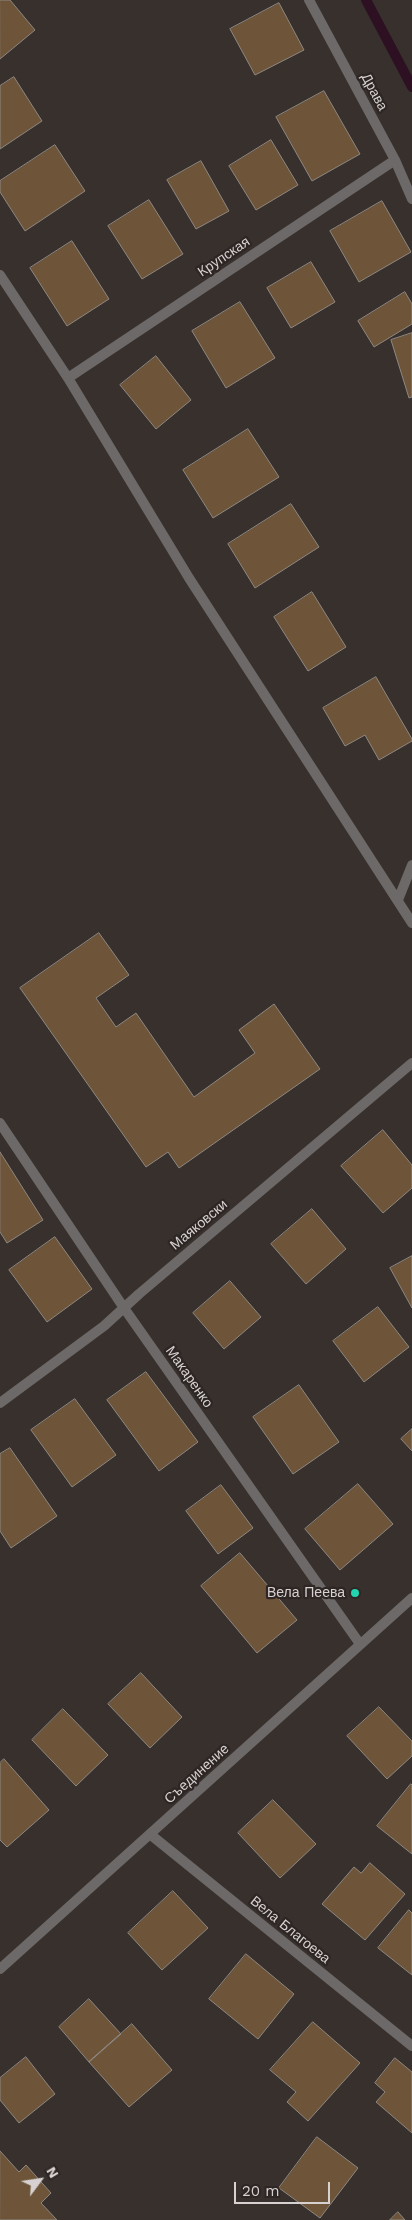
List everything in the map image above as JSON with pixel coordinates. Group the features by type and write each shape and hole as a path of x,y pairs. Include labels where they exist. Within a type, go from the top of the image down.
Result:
{"street":[{"name":"Драва","path":"309,0 395,160 412,199"},
{"name":"Крупская","path":"68,378 395,160"},
{"path":"0,275 68,378 190,578 412,923"},
{"path":"398,900 412,865"},
{"name":"Маяковски","path":"0,1402 104,1326 412,1063"},
{"name":"Макаренко","path":"0,1123 124,1308 360,1644"},
{"name":"Съединение","path":"0,1969 412,1598"},
{"name":"Вела Благоева","path":"150,1835 412,2046"}],"building":[{"path":"0,0 10,0 35,30 0,59"},
{"path":"279,3 304,50 255,75 230,29"},
{"path":"14,77 42,121 0,149 0,86"},
{"path":"324,91 360,154 312,181 276,117"},
{"path":"271,140 298,185 256,210 229,166"},
{"path":"55,145 85,191 25,231 0,192 0,181"},
{"path":"201,161 229,211 196,229 167,180"},
{"path":"149,200 183,254 142,279 108,226"},
{"path":"382,201 411,252 359,282 330,231"},
{"path":"72,241 109,299 67,326 30,268"},
{"path":"311,262 335,302 291,328 267,288"},
{"path":"405,292 412,304 412,324 374,347 358,321"},
{"path":"240,302 275,358 226,388 192,331"},
{"path":"412,333 412,397 409,398 391,340"},
{"path":"156,356 191,400 156,429 120,385"},
{"path":"248,429 279,477 213,518 183,470"},
{"path":"291,504 319,547 255,588 228,544"},
{"path":"312,592 346,647 308,671 274,617"},
{"path":"376,677 412,739 412,741 379,760 365,735 345,746 323,708"},
{"path":"99,933 129,975 96,998 116,1027 136,1013 194,1097 255,1053 239,1030 274,1004 320,1069 179,1168 168,1152 146,1167 20,988"},
{"path":"383,1130 412,1165 412,1188 383,1213 341,1166"},
{"path":"0,1152 43,1220 7,1243 0,1232"},
{"path":"312,1209 346,1249 306,1284 271,1244"},
{"path":"55,1237 92,1289 47,1322 9,1270"},
{"path":"412,1256 412,1308 390,1268"},
{"path":"230,1281 261,1317 224,1349 193,1313"},
{"path":"378,1307 409,1347 364,1382 333,1341"},
{"path":"146,1372 198,1442 159,1471 107,1400"},
{"path":"299,1385 339,1442 293,1474 253,1417"},
{"path":"75,1399 116,1455 72,1487 31,1430"},
{"path":"412,1429 412,1451 401,1439"},
{"path":"10,1448 57,1516 11,1548 0,1531 0,1454"},
{"path":"358,1484 393,1524 340,1570 305,1529"},
{"path":"221,1485 253,1528 218,1554 186,1511"},
{"path":"240,1553 297,1620 257,1653 201,1586"},
{"path":"141,1673 182,1717 150,1748 108,1704"},
{"path":"379,1707 412,1741 412,1756 387,1779 347,1736"},
{"path":"63,1709 108,1755 76,1786 32,1740"},
{"path":"4,1759 49,1810 7,1847 0,1840 0,1763"},
{"path":"412,1785 412,1854 377,1826"},
{"path":"273,1800 316,1844 280,1878 238,1833"},
{"path":"370,1863 405,1894 365,1940 322,1904 354,1867 361,1873"},
{"path":"173,1891 208,1928 162,1970 128,1933"},
{"path":"409,1910 412,1913 412,1975 378,1948"},
{"path":"246,1954 294,1994 258,2039 209,1999"},
{"path":"89,1999 121,2034 89,2062 59,2027"},
{"path":"313,2022 360,2063 308,2121 287,2102 296,2092 270,2070"},
{"path":"132,2024 172,2070 129,2107 89,2062"},
{"path":"26,2057 55,2094 19,2123 0,2100 0,2078"},
{"path":"395,2058 412,2072 412,2133 376,2102 385,2092 375,2083"},
{"path":"317,2137 358,2168 320,2218 279,2188"},
{"path":"0,2151 19,2172 26,2165 51,2193 41,2203 57,2220 0,2220"},
{"path":"398,2212 405,2220 390,2220"}],"waterway":[{"path":"366,0 412,87"}],"place":[{"name":"Вела Пеева","path":"355,1593"}]}
